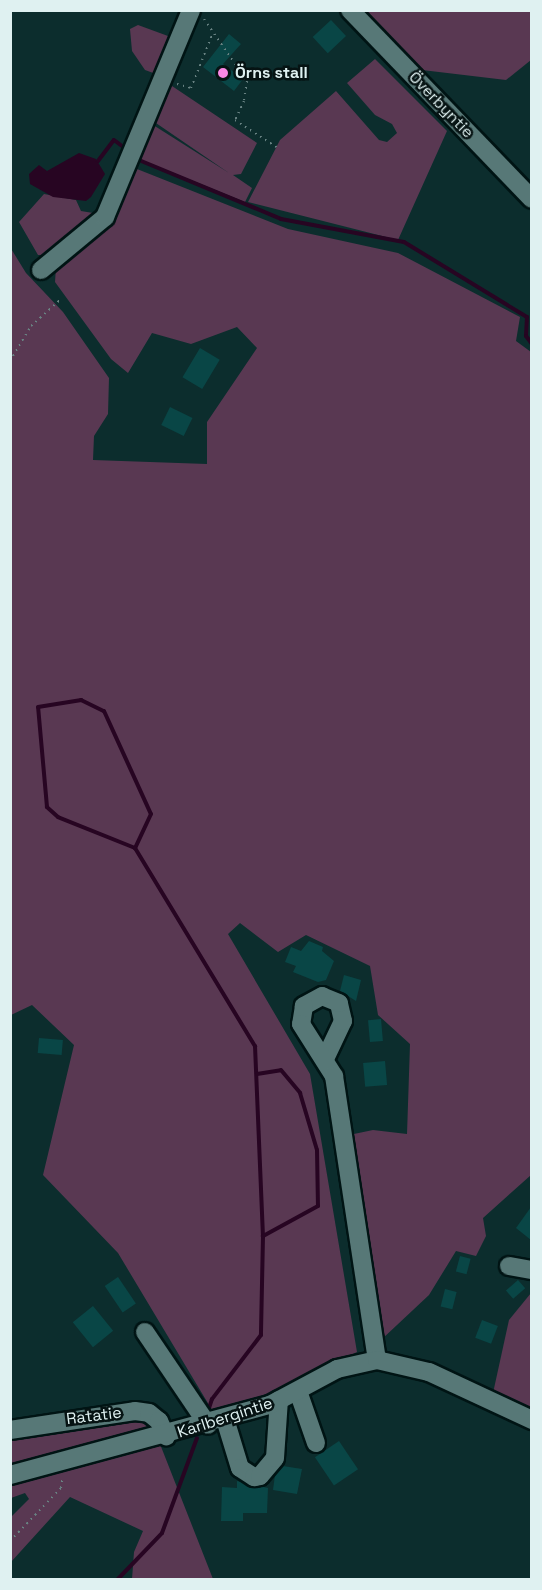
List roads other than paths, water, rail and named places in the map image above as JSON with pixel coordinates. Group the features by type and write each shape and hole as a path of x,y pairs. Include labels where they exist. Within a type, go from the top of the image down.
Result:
{"street":[{"name":"Överbyntie","path":"350,10 531,199"},
{"path":"41,270 105,217 162,75 196,12"},
{"path":"325,1059 334,1076 377,1360"},
{"path":"509,1266 531,1270"},
{"path":"145,1332 216,1422 240,1468 254,1477 260,1476 275,1458 279,1400"},
{"name":"Karlbergintie","path":"10,1475 216,1422 279,1400 337,1369 377,1360 429,1372 531,1420"},
{"path":"298,1390 316,1443"},
{"name":"Ratatie","path":"10,1430 135,1411 149,1413 159,1421 166,1436"}],"waterway":[{"path":"98,161 114,140 126,149"},
{"path":"134,158 281,219 404,242 527,317 526,336 532,344"},
{"path":"135,848 58,817 47,807 38,707 81,700 104,711 151,814 135,848 255,1046 263,1236 261,1335 212,1399 207,1414"},
{"path":"257,1074 281,1070 300,1093 317,1150 318,1206 263,1236"},
{"path":"117,1580 162,1533 197,1438"}],"place":[{"name":"Örns stall","path":"223,73"}]}
